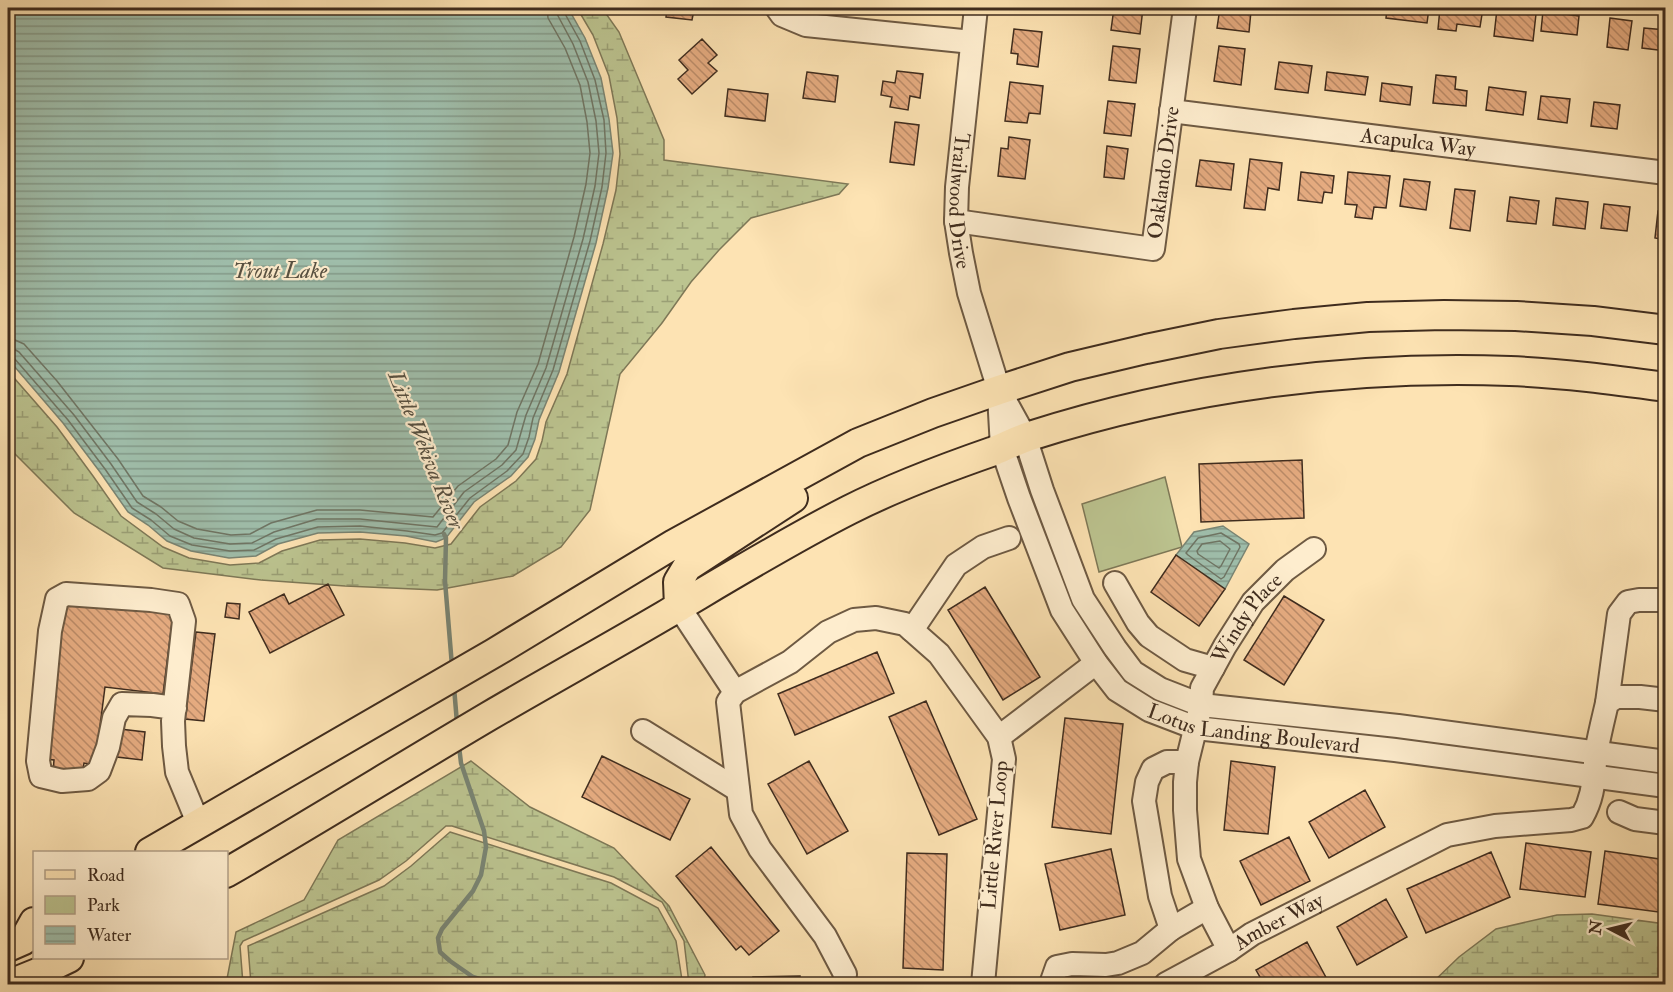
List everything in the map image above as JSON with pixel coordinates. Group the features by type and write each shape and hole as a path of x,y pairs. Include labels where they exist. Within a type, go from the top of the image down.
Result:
{"main road":[{"path":"154,851 199,839 418,698 674,544 858,443 999,390 1070,367 1146,349 1219,334 1294,324 1379,317 1516,316 1593,321 1665,330"},
{"path":"228,872 765,555 851,509 924,477 1014,442 1084,420 1154,403 1224,389 1296,379 1441,370 1511,371 1665,387"},
{"path":"678,607 678,582 687,567 823,479 858,443"},
{"path":"8,923 33,912"},
{"path":"8,947 24,940 33,924"},
{"path":"10,984 50,968"}],"street":[{"path":"777,8 782,15 806,25 972,42"},
{"name":"Trailwood Drive","path":"976,8 957,187 956,221 969,292 1014,442"},
{"name":"Oaklando Drive","path":"956,221 1153,249 1185,8"},
{"name":"Acapulca Way","path":"1172,111 1665,174"},
{"name":"Lotus Landing Boulevard","path":"1014,442 1019,498 1062,610 1096,663 1117,690 1149,710 1196,728 1395,750 1665,786"},
{"name":"Lotus Landing Boulevard","path":"1014,442 1042,490 1083,599 1133,672 1160,689 1201,705 1398,726 1665,762"},
{"path":"912,630 956,565 983,548 1009,538"},
{"name":"Windy Place","path":"1201,705 1202,688 1225,645 1254,602 1285,570 1314,549"},
{"path":"1115,583 1138,623 1149,636 1185,660 1213,668"},
{"path":"175,708 122,704 114,718 108,747 99,771 88,779 62,781 41,776 38,761 50,631 57,599 66,594 178,604 184,621 175,708 173,721 177,772 199,839"},
{"path":"1594,778 1619,614 1628,603 1639,600 1658,600"},
{"path":"678,607 735,692 728,702 741,814 760,849 825,936 845,974 844,984"},
{"name":"Little River Loop","path":"735,692 790,662 828,632 854,620 876,618 905,624 939,654 999,737 1004,759 983,984"},
{"path":"999,737 1096,663"},
{"path":"1607,703 1616,697 1665,700"},
{"name":"Amber Way","path":"1201,705 1185,782 1189,859 1207,908 1229,950 1252,934 1447,835 1495,826 1571,820 1582,817 1590,804 1594,778"},
{"path":"643,730 738,790"},
{"path":"1171,928 1160,896 1144,801 1147,782 1153,769 1167,762 1188,762"},
{"path":"1619,812 1635,819 1665,823"},
{"path":"1051,984 1058,967 1072,964 1118,963 1142,953 1171,928 1207,908"},
{"path":"1166,984 1229,950"}],"green space":[{"path":"577,8 602,8 619,32 664,140 664,160 848,184 839,194 751,218 691,282 662,323 620,374 590,510 561,547 513,576 437,590 261,580 163,568 74,513 8,447 8,371 57,427 121,516 163,547 189,558 230,565 259,563 282,551 320,540 360,539 435,548 451,544 480,507 516,481 536,459 546,422 567,374 616,190 620,154 617,118 609,76 593,35"},
{"path":"1165,477 1182,547 1099,572 1082,504"},
{"path":"471,761 530,807 614,848 669,906 705,975 703,984 689,984 684,941 662,902 614,877 446,826 406,861 379,880 243,941 240,946 243,984 226,984 236,932 304,900 338,840"},
{"path":"450,832 611,883 658,908 676,941 681,984 251,984 248,946 384,886"},
{"path":"1592,914 1665,924 1665,984 1431,984 1459,957 1496,929 1557,915"}],"water":[{"name":"Trout Lake","path":"8,8 568,8 585,38 601,78 609,119 613,153 596,243 559,372 539,420 528,457 511,476 474,502 446,538 436,542 406,536 360,532 318,533 278,544 256,556 229,558 191,551 167,541 128,512 63,423 8,359"},
{"path":"1223,526 1249,544 1225,589 1176,555 1194,532"}],"building":[{"path":"667,8 703,8 702,11 694,10 692,20 666,17"},
{"path":"1114,8 1143,8 1140,34 1111,30"},
{"path":"1220,8 1242,8 1241,10 1251,11 1249,32 1217,28"},
{"path":"1387,8 1429,8 1427,23 1386,18"},
{"path":"1440,8 1483,8 1480,27 1457,24 1456,31 1438,29"},
{"path":"1497,9 1536,14 1533,41 1494,36"},
{"path":"1543,11 1579,16 1577,35 1541,31"},
{"path":"1610,18 1632,21 1628,50 1607,47"},
{"path":"1644,28 1666,30 1666,51 1642,48"},
{"path":"1014,29 1042,32 1038,67 1017,64 1018,54 1011,53"},
{"path":"702,39 717,55 708,63 717,71 692,94 678,79 688,70 679,60"},
{"path":"1113,46 1140,49 1136,83 1109,80"},
{"path":"1219,46 1245,49 1241,85 1214,81"},
{"path":"1279,62 1312,66 1308,93 1275,89"},
{"path":"897,71 923,74 920,98 910,96 908,110 890,107 892,97 881,95 883,81 895,83"},
{"path":"807,72 838,76 835,102 803,98"},
{"path":"1327,72 1368,77 1365,95 1325,90"},
{"path":"1436,75 1456,77 1455,89 1467,91 1466,106 1433,103"},
{"path":"1010,82 1043,86 1040,114 1029,113 1027,123 1005,121"},
{"path":"1382,83 1412,87 1410,105 1380,101"},
{"path":"1489,87 1526,92 1523,115 1486,110"},
{"path":"728,89 768,94 765,121 725,116"},
{"path":"1541,96 1570,99 1567,123 1538,119"},
{"path":"1108,101 1135,104 1131,136 1104,133"},
{"path":"1594,102 1620,105 1617,129 1591,126"},
{"path":"895,122 919,125 914,165 890,162"},
{"path":"1009,137 1030,140 1025,179 998,176 1001,148 1008,149"},
{"path":"1107,146 1128,149 1124,179 1104,177"},
{"path":"1250,159 1282,163 1279,190 1268,188 1265,210 1244,208"},
{"path":"1200,160 1234,164 1231,190 1196,186"},
{"path":"1301,172 1334,176 1332,193 1324,192 1322,203 1298,200"},
{"path":"1348,172 1390,176 1386,208 1374,207 1372,219 1355,217 1357,205 1345,204"},
{"path":"1404,179 1430,182 1426,210 1400,206"},
{"path":"1455,189 1475,191 1470,231 1450,228"},
{"path":"1510,197 1539,201 1536,224 1507,221"},
{"path":"1556,198 1588,202 1585,229 1553,225"},
{"path":"1604,204 1630,207 1627,231 1601,228"},
{"path":"1658,211 1666,212 1666,240 1655,238"},
{"path":"1302,460 1304,518 1201,522 1199,464"},
{"path":"1176,555 1225,589 1199,626 1151,592"},
{"path":"328,584 344,615 270,653 249,612 284,594 289,604"},
{"path":"985,587 1040,677 1003,700 948,610"},
{"path":"1284,596 1324,620 1284,685 1244,660"},
{"path":"63,601 173,614 163,694 105,687 95,765 84,763 82,775 53,772 54,760 44,759"},
{"path":"227,603 240,604 239,619 225,617"},
{"path":"196,632 215,634 204,721 185,719"},
{"path":"877,652 894,693 795,735 778,694"},
{"path":"926,701 977,819 939,835 889,717"},
{"path":"1065,718 1123,724 1111,834 1052,827"},
{"path":"120,729 145,732 142,760 117,757"},
{"path":"602,756 690,799 670,840 582,797"},
{"path":"809,761 848,831 807,854 768,784"},
{"path":"1231,761 1275,767 1268,834 1224,830"},
{"path":"1365,790 1385,827 1329,858 1309,822"},
{"path":"1289,837 1310,881 1261,905 1240,861"},
{"path":"1526,843 1591,852 1585,897 1520,889"},
{"path":"711,847 779,931 749,955 741,946 736,950 676,876"},
{"path":"1111,849 1125,915 1060,930 1045,864"},
{"path":"1605,851 1666,860 1666,913 1598,904"},
{"path":"1491,852 1510,897 1426,933 1407,889"},
{"path":"907,853 947,854 943,970 903,968"},
{"path":"1386,899 1407,937 1357,965 1337,927"},
{"path":"1307,942 1329,983 1264,984 1256,970"},
{"path":"800,976 800,984 753,984 753,977"}],"waterway":[{"name":"Little Wekiva River","path":"444,534 446,538 445,581 452,666"},
{"name":"Little Wekiva River","path":"454,687 457,723"},
{"name":"Little Wekiva River","path":"459,746 461,763 484,831 486,847 481,875 473,891 442,929 438,938 440,952 473,977 495,984"}]}
